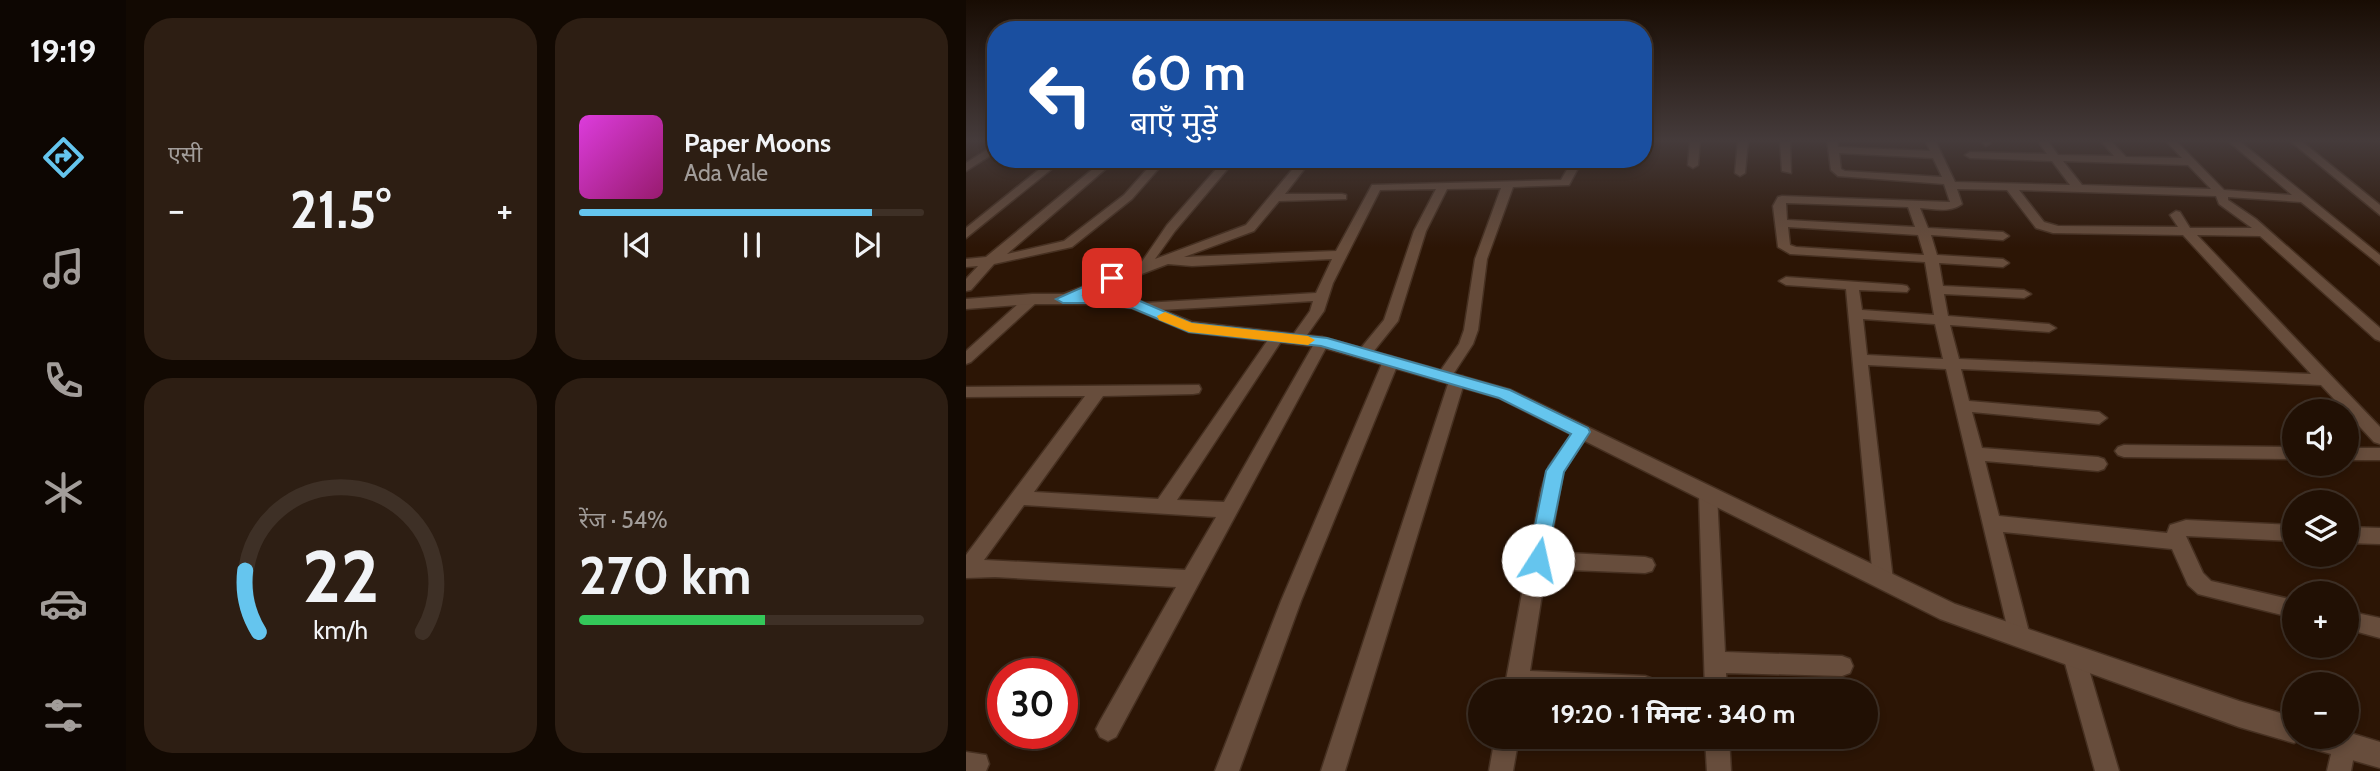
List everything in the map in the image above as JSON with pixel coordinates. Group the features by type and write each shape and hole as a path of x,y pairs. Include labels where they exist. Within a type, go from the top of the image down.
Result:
{"street":[{"path":"966,234 1038,176"},
{"path":"966,287 990,261 1092,176"},
{"path":"966,263 990,261 1068,244 1128,197 1147,176"},
{"path":"1145,265 1171,228 1216,176"},
{"path":"1063,299 1145,265 1250,228 1293,176"},
{"path":"1163,506 1287,338 1317,311 1340,255 1376,187 1565,184 1569,176"},
{"path":"1866,176 1950,183 2221,193 2304,199"},
{"path":"1947,176 1956,200 1953,206 1782,199 1779,202 1784,247 1787,250 2003,263"},
{"path":"2070,176 2079,189"},
{"path":"2205,176 2221,193 2222,202 2263,232 2380,336"},
{"path":"2276,176 2380,261"},
{"path":"2338,176 2380,211"},
{"path":"1333,771 1451,378 1471,330 1481,260 1508,185"},
{"path":"1364,354 1391,321 1420,231 1443,186"},
{"path":"2010,186 2036,221 2047,228 2263,232"},
{"path":"1275,198 1342,197"},
{"path":"1913,204 1932,260 1952,364 2019,636"},
{"path":"2176,215 2186,231 2380,439"},
{"path":"1780,223 2003,236"},
{"path":"1162,259 1192,262 1340,255"},
{"path":"1786,281 1902,289"},
{"path":"1852,285 1883,580"},
{"path":"1937,290 2024,294"},
{"path":"966,304 1032,299 1096,299 1144,307 1322,297"},
{"path":"966,359 1032,299"},
{"path":"1144,307 1189,327 1322,342 1505,394 1948,611 2239,714 2282,727"},
{"path":"1854,314 2049,328"},
{"path":"1108,729 1322,342"},
{"path":"1859,360 2326,380"},
{"path":"1227,771 1291,601 1391,361"},
{"path":"966,392 1193,389"},
{"path":"967,569 1098,391"},
{"path":"1963,406 2099,418"},
{"path":"1517,679 1555,471 1582,432"},
{"path":"2124,450 2282,453"},
{"path":"1974,454 2098,464"},
{"path":"2359,454 2380,454"},
{"path":"1708,494 1716,679"},
{"path":"1019,498 1229,510"},
{"path":"1991,523 2179,542"},
{"path":"2282,532 2182,528 2177,530 2176,535 2195,579 2205,588 2282,606"},
{"path":"2359,535 2380,536"},
{"path":"1538,560 1645,565"},
{"path":"967,569 1060,570 1191,579"},
{"path":"2359,623 2380,628"},
{"path":"2074,656 2108,771"},
{"path":"1715,662 1842,666"},
{"path":"1501,771 1505,749"},
{"path":"1718,749 1719,771"},
{"path":"2339,771 2343,749"},
{"path":"2358,749 2380,755"}],"slow traffic":[{"path":"1165,316 1189,327 1308,340"}],"route":[{"path":"1112,278 1063,299 1096,299 1135,304 1189,327 1322,342 1505,394 1582,432 1555,471 1538,560"}]}
